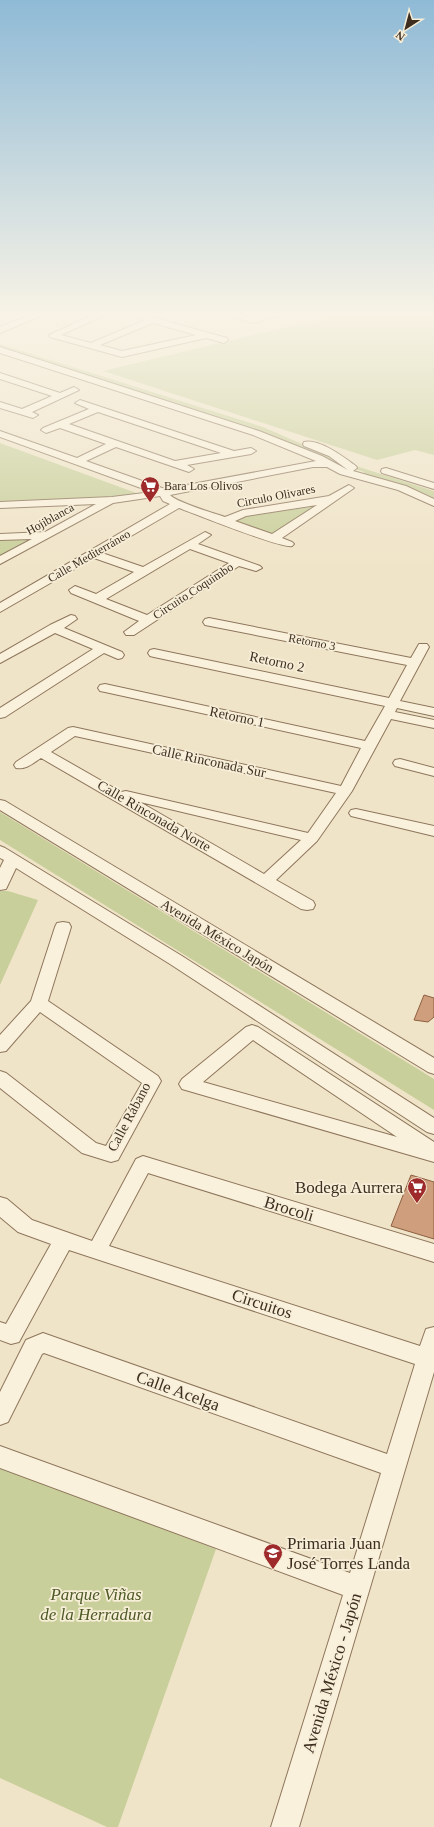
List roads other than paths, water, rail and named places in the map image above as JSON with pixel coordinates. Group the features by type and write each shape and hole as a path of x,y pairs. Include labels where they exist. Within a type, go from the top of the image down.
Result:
{"street":[{"path":"23,412 52,399"},
{"path":"152,399 256,433 318,458 326,464"},
{"path":"181,399 268,427"},
{"path":"80,403 233,454"},
{"path":"0,405 37,417"},
{"path":"46,430 98,409"},
{"path":"61,425 189,469"},
{"path":"0,434 74,461 165,499"},
{"path":"290,436 333,454 346,468"},
{"path":"0,440 165,499"},
{"path":"74,461 111,443"},
{"path":"175,464 251,450"},
{"path":"0,505 165,499 326,464 346,468 359,474 402,488 434,503"},
{"path":"0,511 101,506 165,499 309,476 346,468 370,467 434,486"},
{"name":"Circulo Olivares","path":"273,539 349,488"},
{"name":"Circulo Olivares","path":"165,499 288,544"},
{"name":"Calle Mediterráneo","path":"0,608 99,551 165,499"},
{"name":"Circulo Olivares","path":"225,521 243,513 333,499"},
{"name":"Hojiblanca","path":"0,561 112,500"},
{"path":"0,537 48,535"},
{"path":"97,599 205,535"},
{"name":"Circuito Coquimbo","path":"189,545 256,568"},
{"path":"99,551 147,569"},
{"name":"Circuito Coquimbo","path":"130,632 238,562"},
{"name":"Circuito Coquimbo","path":"75,590 148,620"},
{"path":"3,655 71,619"},
{"name":"Retorno 3","path":"209,622 414,663"},
{"path":"54,628 118,655"},
{"path":"266,881 312,838 345,791 423,647"},
{"path":"0,714 102,649"},
{"name":"Retorno 2","path":"154,653 390,708"},
{"name":"Retorno 1","path":"105,688 370,746"},
{"path":"390,708 434,712"},
{"path":"390,708 434,724"},
{"name":"Calle Rinconada Sur","path":"42,752 73,731 345,791"},
{"path":"21,765 42,752"},
{"name":"Calle Rinconada Norte","path":"42,752 307,905"},
{"path":"400,763 434,772"},
{"path":"110,791 312,838"},
{"name":"Avenida México Japón","path":"0,804 434,1067"},
{"path":"356,813 434,831"},
{"path":"0,885 5,860 35,873 176,960 434,1127"},
{"path":"0,1046 39,1003 63,927"},
{"name":"Calle Rábano","path":"0,1078 89,1148 111,1155 152,1081 39,1003"},
{"path":"434,1152 252,1032 188,1084 434,1155"},
{"path":"403,1049 434,1060"},
{"name":"Brocoli","path":"97,1250 143,1164 434,1253"},
{"name":"Circuitos","path":"0,1205 25,1226 64,1240 431,1347"},
{"path":"5,1333 64,1240"},
{"name":"Calle Acelga","path":"0,1415 34,1347 43,1343 394,1467"},
{"name":"Avenida México - Japón","path":"285,1827 431,1347"},
{"path":"0,1457 357,1588"}],"place":[{"name":"Bara Los Olivos","path":"150,503"},
{"name":"Bodega Aurrera","path":"417,1204"},
{"name":"Primaria Juan José Torres Landa","path":"273,1570"}],"park label":[{"name":"Parque Viñas de la Herradura","path":"96,1604"}]}
